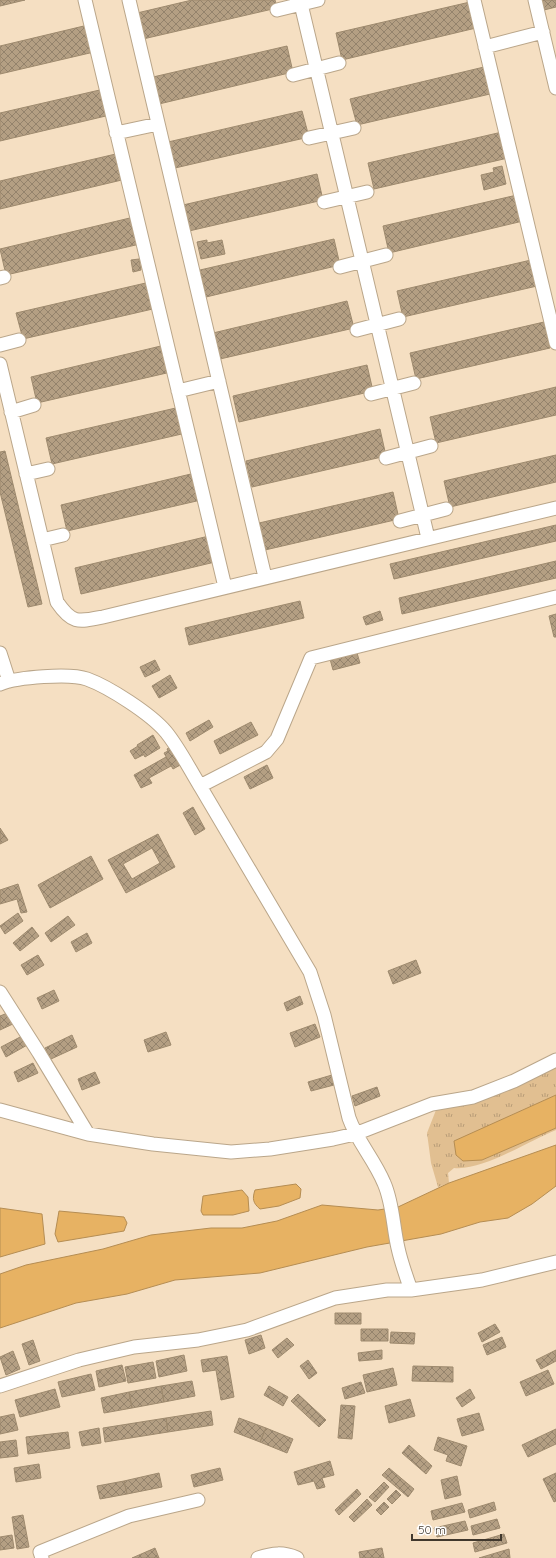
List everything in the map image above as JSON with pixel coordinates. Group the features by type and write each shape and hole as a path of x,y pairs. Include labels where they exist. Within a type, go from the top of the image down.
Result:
{"street":[{"path":"85,0 225,588"},
{"path":"129,0 265,577"},
{"path":"277,10 301,2 318,0"},
{"path":"474,0 551,301 556,343"},
{"path":"535,0 556,88"},
{"path":"301,2 428,538"},
{"path":"485,47 543,32"},
{"path":"293,75 339,63"},
{"path":"116,133 158,124"},
{"path":"310,138 354,128"},
{"path":"324,202 367,192"},
{"path":"340,267 386,255"},
{"path":"357,330 399,319"},
{"path":"0,345 19,340"},
{"path":"0,364 57,602 65,613 74,620 85,621 103,617 556,508"},
{"path":"178,391 219,381"},
{"path":"371,394 414,383"},
{"path":"11,412 34,405"},
{"path":"386,458 431,446"},
{"path":"26,474 48,469"},
{"path":"400,521 446,509"},
{"path":"42,540 63,534"},
{"path":"200,786 266,752 277,739 312,658 556,597"},
{"path":"0,653 4,683 54,676 86,679 121,697 165,731 200,786 310,972 324,1015 354,1134 372,1158 384,1183 390,1204 398,1249 411,1290"},
{"path":"0,992 88,1134"},
{"path":"0,1110 88,1134 153,1144 231,1152 270,1149 354,1134 432,1104 473,1097 556,1060"},
{"path":"0,1386 79,1360 134,1347 198,1340 247,1330 335,1298 387,1290 411,1290 482,1280 556,1262"},
{"path":"42,1558 40,1552 129,1516 198,1500"},
{"path":"258,1558 271,1554 286,1554 297,1558"}],"green space":[{"path":"556,1066 556,1095 511,1116 482,1160 556,1128 556,1130 492,1160 466,1168 454,1168 448,1173 449,1183 438,1187 431,1163 427,1133 436,1110 465,1104 505,1092"}],"shaded area":[{"path":"556,1095 556,1128 482,1160 463,1161 456,1155 454,1141"},
{"path":"556,1145 556,1186 532,1204 508,1218 480,1222 441,1234 367,1247 260,1273 175,1280 127,1294 76,1303 0,1328 0,1274 26,1265 103,1249 151,1235 211,1228 242,1228 277,1221 322,1205 378,1210 398,1207 449,1183"},
{"path":"296,1184 301,1189 300,1198 279,1206 260,1209 256,1205 253,1198 255,1190"},
{"path":"242,1190 248,1197 249,1211 233,1215 203,1215 201,1211 203,1196"},
{"path":"0,1208 42,1214 45,1244 0,1257"},
{"path":"59,1211 124,1217 127,1223 124,1231 58,1242 55,1234"}],"building":[{"path":"0,0 25,0 0,6"},
{"path":"192,0 275,0 277,8 143,39 137,13"},
{"path":"542,0 556,0 556,7 544,10"},
{"path":"470,2 476,28 342,60 336,33"},
{"path":"88,25 94,52 0,74 0,46"},
{"path":"287,46 293,72 159,104 153,77"},
{"path":"484,67 490,94 357,125 350,99"},
{"path":"104,89 110,115 0,141 0,113"},
{"path":"302,111 309,137 175,168 168,142"},
{"path":"502,132 508,158 374,189 368,163"},
{"path":"120,153 126,179 0,209 0,181"},
{"path":"502,166 506,184 484,190 481,175 494,172 493,168"},
{"path":"317,174 323,200 189,231 183,205"},
{"path":"517,195 523,221 389,253 383,226"},
{"path":"134,217 140,244 6,275 0,249"},
{"path":"334,239 340,265 206,297 200,270"},
{"path":"207,240 207,243 222,240 225,254 201,259 197,242"},
{"path":"139,259 141,270 133,272 131,260"},
{"path":"531,260 537,286 403,317 397,291"},
{"path":"150,282 157,308 23,339 16,313"},
{"path":"347,301 354,328 220,359 213,333"},
{"path":"544,322 550,348 416,379 410,353"},
{"path":"165,345 171,372 37,403 31,377"},
{"path":"367,365 373,391 239,422 233,396"},
{"path":"556,387 556,415 436,443 430,417"},
{"path":"180,407 186,433 52,464 46,438"},
{"path":"380,429 386,456 252,487 246,461"},
{"path":"5,451 42,604 28,607 0,492 0,452"},
{"path":"556,455 556,482 450,507 444,481"},
{"path":"195,473 201,500 67,531 61,505"},
{"path":"393,492 399,519 265,550 259,523"},
{"path":"556,525 556,541 394,579 390,564"},
{"path":"209,536 215,562 81,594 75,568"},
{"path":"556,561 556,578 402,614 399,598"},
{"path":"300,601 304,618 189,645 185,628"},
{"path":"380,611 383,620 366,625 363,617"},
{"path":"556,614 556,637 554,637 549,616"},
{"path":"357,653 360,663 333,670 330,659"},
{"path":"155,660 160,670 145,677 140,667"},
{"path":"170,675 177,688 159,698 152,686"},
{"path":"209,720 213,727 190,741 186,733"},
{"path":"251,722 258,735 220,754 214,741"},
{"path":"153,735 160,748 145,757 137,745"},
{"path":"138,746 143,755 135,759 130,751"},
{"path":"172,746 182,764 173,769 164,753"},
{"path":"166,757 171,766 149,778 152,783 141,788 134,775"},
{"path":"267,765 273,778 250,789 244,777"},
{"path":"193,807 205,829 195,835 183,813"},
{"path":"0,828 8,840 0,844"},
{"path":"158,834 175,867 126,893 108,860","holes":["152,848 160,863 132,879 123,864"]},
{"path":"91,856 103,879 50,908 38,885"},
{"path":"18,884 27,912 21,913 17,899 0,904 0,890"},
{"path":"18,913 23,921 5,934 0,926"},
{"path":"68,916 75,925 51,942 45,933"},
{"path":"32,927 39,936 20,951 13,943"},
{"path":"87,933 92,943 76,952 71,942"},
{"path":"38,955 44,965 27,975 21,965"},
{"path":"416,960 421,973 393,984 388,971"},
{"path":"54,990 59,1001 42,1009 37,998"},
{"path":"300,996 303,1004 287,1011 284,1003"},
{"path":"10,1012 15,1023 0,1030 0,1016"},
{"path":"315,1024 320,1037 295,1047 290,1033"},
{"path":"166,1032 171,1045 148,1052 144,1040"},
{"path":"24,1035 29,1044 6,1057 1,1047"},
{"path":"72,1035 77,1047 51,1059 45,1048"},
{"path":"33,1063 38,1073 18,1082 14,1072"},
{"path":"95,1072 100,1083 82,1090 78,1079"},
{"path":"332,1075 334,1085 311,1091 308,1082"},
{"path":"377,1087 380,1096 355,1106 352,1096"},
{"path":"335,1313 361,1313 361,1324 335,1324"},
{"path":"495,1324 500,1332 482,1342 478,1333"},
{"path":"361,1329 388,1329 388,1341 361,1341"},
{"path":"391,1332 415,1333 414,1344 390,1343"},
{"path":"261,1335 265,1348 249,1354 245,1340"},
{"path":"502,1337 506,1347 487,1355 483,1345"},
{"path":"287,1338 294,1345 278,1358 272,1350"},
{"path":"33,1340 40,1361 29,1365 22,1344"},
{"path":"382,1350 382,1359 359,1361 358,1353"},
{"path":"556,1350 556,1361 541,1369 536,1360"},
{"path":"13,1351 20,1369 6,1375 0,1357"},
{"path":"184,1355 187,1371 159,1377 156,1361"},
{"path":"227,1356 234,1397 221,1400 216,1370 203,1372 201,1360"},
{"path":"308,1360 317,1373 309,1379 300,1366"},
{"path":"153,1362 156,1378 128,1383 125,1367"},
{"path":"122,1365 126,1381 99,1387 96,1371"},
{"path":"413,1366 453,1367 453,1382 412,1381"},
{"path":"393,1368 397,1385 367,1392 363,1375"},
{"path":"548,1370 554,1384 526,1396 520,1382"},
{"path":"91,1374 95,1390 62,1397 58,1382"},
{"path":"192,1381 195,1396 164,1402 161,1386"},
{"path":"361,1382 365,1393 345,1399 342,1388"},
{"path":"161,1386 164,1402 132,1408 129,1392"},
{"path":"269,1386 288,1397 283,1406 264,1395"},
{"path":"55,1389 60,1407 20,1417 15,1400"},
{"path":"470,1389 475,1398 462,1407 456,1398"},
{"path":"129,1392 132,1408 104,1413 101,1398"},
{"path":"298,1394 326,1420 319,1427 291,1401"},
{"path":"410,1399 415,1416 389,1423 385,1406"},
{"path":"341,1405 355,1406 352,1439 338,1438"},
{"path":"211,1411 213,1425 168,1432 166,1418"},
{"path":"479,1413 484,1430 462,1436 457,1419"},
{"path":"14,1414 18,1430 0,1434 0,1417"},
{"path":"166,1418 168,1432 105,1442 103,1428"},
{"path":"239,1418 266,1428 260,1442 234,1432"},
{"path":"99,1428 101,1443 82,1446 79,1432"},
{"path":"266,1428 293,1439 287,1453 260,1442"},
{"path":"556,1429 556,1444 528,1457 522,1445"},
{"path":"68,1432 70,1448 28,1454 26,1437"},
{"path":"438,1437 467,1446 461,1466 446,1461 448,1455 434,1450"},
{"path":"16,1440 18,1456 0,1458 0,1442"},
{"path":"409,1445 432,1466 426,1474 402,1453"},
{"path":"330,1461 334,1475 322,1478 325,1487 317,1489 314,1481 298,1485 294,1472"},
{"path":"39,1464 41,1478 16,1482 14,1468"},
{"path":"220,1468 223,1480 194,1487 191,1475"},
{"path":"389,1468 414,1489 408,1497 382,1475"},
{"path":"159,1473 162,1487 127,1494 124,1481"},
{"path":"556,1473 556,1501 554,1502 543,1479"},
{"path":"457,1476 461,1495 445,1499 441,1480"},
{"path":"124,1481 127,1494 100,1499 97,1486"},
{"path":"384,1482 389,1487 375,1502 369,1497"},
{"path":"357,1489 361,1494 339,1515 335,1510"},
{"path":"396,1490 401,1495 392,1504 387,1499"},
{"path":"367,1499 372,1505 354,1522 349,1517"},
{"path":"384,1502 389,1507 381,1515 376,1510"},
{"path":"494,1502 496,1510 470,1518 468,1510"},
{"path":"462,1503 465,1512 433,1520 431,1511"},
{"path":"23,1515 29,1547 17,1549 12,1517"},
{"path":"497,1519 500,1528 473,1535 471,1526"},
{"path":"465,1521 468,1530 437,1537 434,1528"},
{"path":"504,1534 507,1543 475,1552 473,1543"},
{"path":"12,1535 14,1548 0,1550 0,1537"},
{"path":"155,1548 159,1558 132,1558"},
{"path":"382,1548 384,1558 360,1558 359,1552"},
{"path":"509,1549 510,1558 479,1558"}]}
